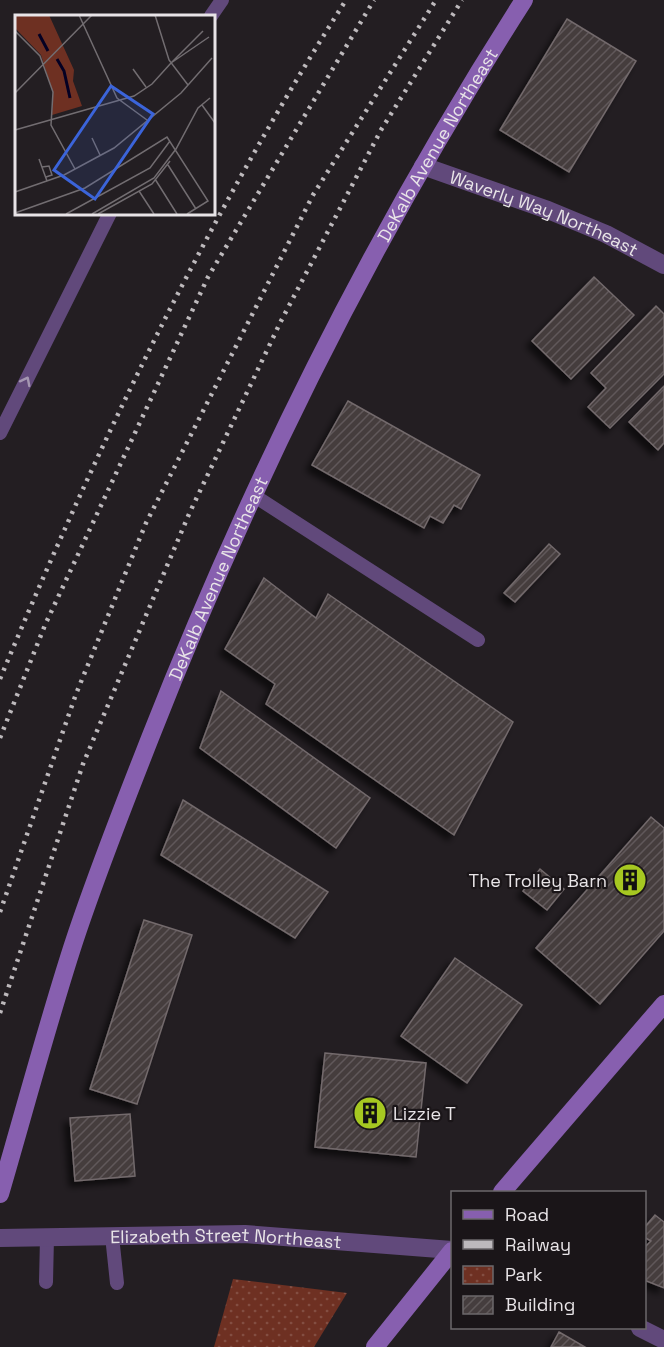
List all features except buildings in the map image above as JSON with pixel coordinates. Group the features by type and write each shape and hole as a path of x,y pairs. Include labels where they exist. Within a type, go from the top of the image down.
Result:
{"main road":[{"name":"DeKalb Avenue Northeast","path":"0,1194 72,948 106,853 168,692 253,495 343,313 423,165 524,0"},
{"path":"503,1191 664,1004"},
{"path":"375,1347 451,1252"}],"street":[{"name":"Waverly Way Northeast","path":"423,165 548,210 606,234 664,265"},
{"name":"Elizabeth Street Northeast","path":"0,1238 245,1234 451,1250"},
{"path":"642,1329 664,1340"}],"lane":[{"path":"212,15 222,0"},
{"path":"0,433 110,214"},
{"path":"253,495 478,640"},
{"path":"112,1236 117,1283"},
{"path":"46,1282 47,1238"}],"green space":[{"path":"233,1279 347,1293 314,1347 214,1347"}],"railway":[{"path":"0,679 76,504 158,332 248,164 346,0"},
{"path":"0,738 45,625 208,277 374,0"},
{"path":"0,912 76,694 146,523 313,195 436,0"},
{"path":"0,1013 83,764 189,514 280,323 381,130 462,0"}],"place":[{"name":"The Trolley Barn","path":"630,880"},
{"name":"Lizzie T","path":"370,1113"}]}
